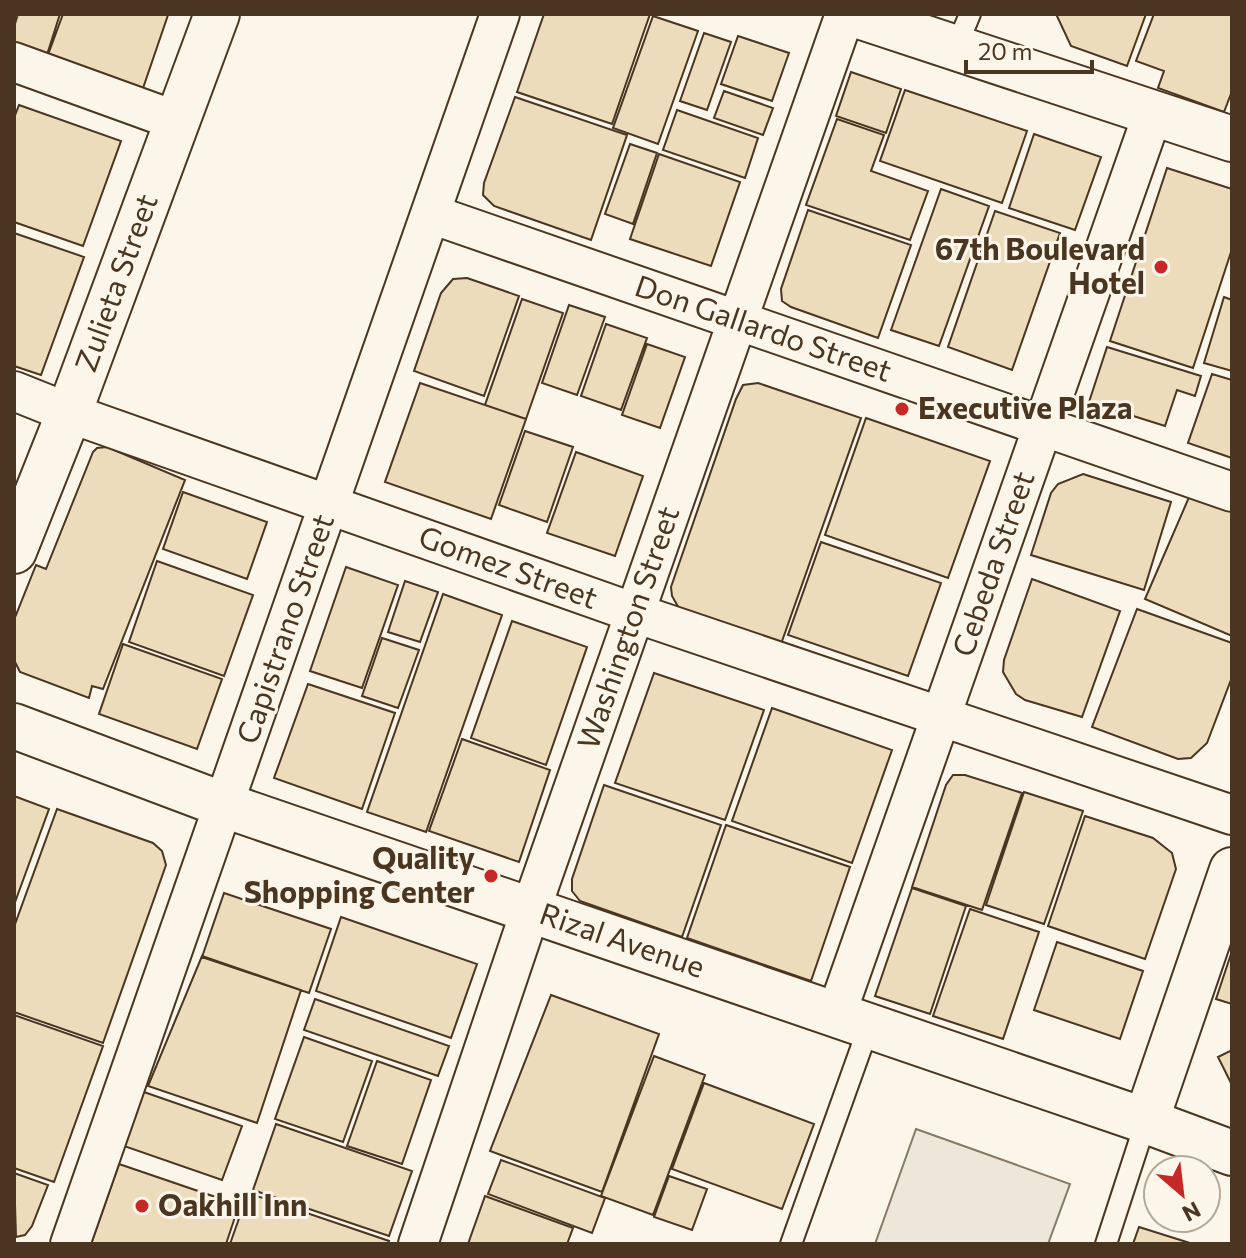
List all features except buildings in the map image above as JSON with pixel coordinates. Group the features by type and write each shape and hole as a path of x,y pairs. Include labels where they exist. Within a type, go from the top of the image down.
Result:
{"street":[{"name":"Zulieta Street","path":"14,551 69,413 217,14"},
{"name":"Capistrano Street","path":"70,1244 500,14"},
{"name":"Washington Street","path":"418,1244 531,909 845,14"},
{"path":"853,14 963,31 1153,113 1232,139"},
{"path":"14,62 177,121"},
{"name":"Cebeda Street","path":"852,1020 940,716 1153,113"},
{"name":"Don Gallardo Street","path":"431,214 1232,492"},
{"name":"Gomez Street","path":"14,391 635,613 1232,815"},
{"name":"Rizal Avenue","path":"14,726 224,805 1232,1153"},
{"path":"1146,1121 1232,870"}],"lane":[{"path":"791,1244 852,1020"},
{"path":"1106,1244 1146,1121"}],"shaded area":[{"path":"916,1129 1070,1184 1048,1244 875,1244"}],"place":[{"name":"67th Boulevard Hotel","path":"1161,267"},
{"name":"Executive Plaza","path":"902,409"},
{"name":"Quality Shopping Center","path":"491,876"},
{"name":"Oakhill Inn","path":"142,1206"}]}
